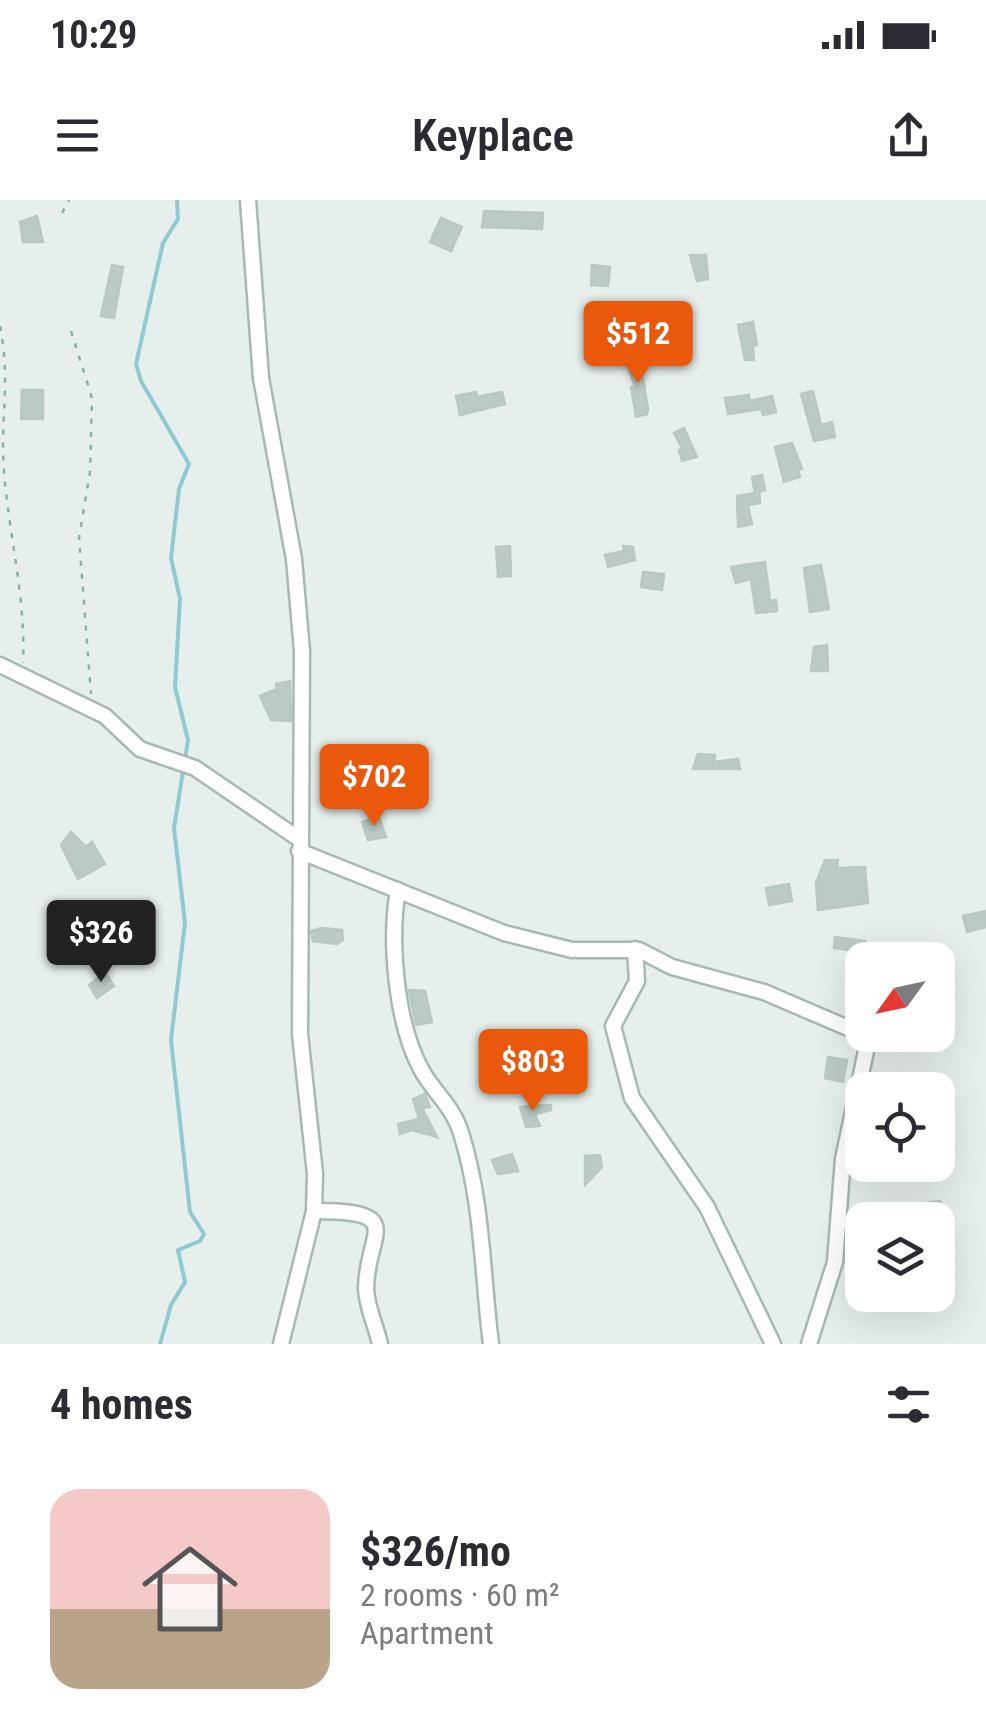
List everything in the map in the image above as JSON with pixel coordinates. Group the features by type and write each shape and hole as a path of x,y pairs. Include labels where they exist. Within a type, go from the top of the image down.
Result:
{"street":[{"path":"248,200 262,378 300,603 304,766 299,845 300,1034 315,1174 314,1211 280,1344"},
{"path":"0,665 91,708 140,749 195,768 299,845 347,874 398,890 474,923 556,948 589,952 635,949 688,973 764,992 845,1026"},
{"path":"398,890 394,946 405,1015 416,1059 444,1096 463,1140 485,1247 491,1344"},
{"path":"635,949 637,981 613,1026 629,1091 708,1207 773,1344"},
{"path":"810,1344 840,1235 842,1159 866,1052"},
{"path":"314,1211 363,1215 374,1226 377,1246 366,1290 380,1344"}],"path":[{"path":"62,213 69,200"},
{"path":"0,326 8,379 2,437 4,475 24,616 23,674"},
{"path":"70,331 92,398 90,472 79,538 91,708"}],"building":[{"path":"484,211 543,213 542,229 482,227"},
{"path":"37,216 43,242 23,242 20,222"},
{"path":"441,218 462,227 451,251 430,242"},
{"path":"690,255 706,255 708,279 697,281"},
{"path":"112,265 123,267 114,318 101,316"},
{"path":"592,265 610,267 608,286 591,285"},
{"path":"753,322 757,345 753,346 754,360 745,360 738,325"},
{"path":"639,355 648,409 647,414 636,417 631,387 635,387 626,359"},
{"path":"22,390 43,390 43,419 21,419"},
{"path":"813,391 821,425 832,422 835,437 814,441 801,394"},
{"path":"476,392 477,397 502,392 505,404 460,415 456,396"},
{"path":"749,395 750,401 772,396 776,412 763,415 761,409 728,414 725,398"},
{"path":"684,428 697,457 682,461 679,450 683,450 674,433"},
{"path":"792,443 802,469 798,470 800,477 784,482 775,447"},
{"path":"762,475 765,490 759,492 760,503 748,505 752,524 738,527 737,496 755,493 752,477"},
{"path":"510,546 511,576 498,577 496,547"},
{"path":"623,546 633,547 635,560 608,567 605,555 624,551"},
{"path":"765,562 770,601 776,600 777,611 756,613 751,579 736,583 731,567"},
{"path":"821,565 829,609 810,612 804,568"},
{"path":"643,572 664,574 662,590 641,587"},
{"path":"827,645 828,671 811,671 814,647"},
{"path":"290,681 291,721 271,720 260,696 277,689 276,684"},
{"path":"698,754 715,755 714,762 738,759 740,769 693,769"},
{"path":"379,817 386,837 368,840 362,822"},
{"path":"71,832 86,847 92,842 105,864 78,879 61,845"},
{"path":"825,860 838,860 837,868 865,867 868,903 818,910 816,883"},
{"path":"789,884 792,901 769,905 766,888"},
{"path":"986,911 986,927 967,932 963,916"},
{"path":"342,930 343,940 337,944 313,941 311,931"},
{"path":"835,937 865,941 845,942 845,949 834,948"},
{"path":"105,972 114,986 97,998 89,985"},
{"path":"409,990 425,991 432,1022 416,1025"},
{"path":"828,1057 847,1060 843,1082 825,1078"},
{"path":"425,1094 430,1107 422,1108 437,1137 412,1130 400,1134 398,1124 419,1119 413,1099"},
{"path":"551,1105 551,1110 535,1114 540,1126 526,1127 520,1107"},
{"path":"512,1154 518,1171 498,1174 492,1160"},
{"path":"600,1155 602,1167 585,1185 585,1156"}],"waterway":[{"path":"160,1344 171,1305 185,1282 178,1250 200,1241 204,1234 190,1212 171,1040 185,923 174,828 188,740 175,687 180,599 171,558 179,489 189,464 141,381 136,364 163,243 178,219 177,200"}]}
